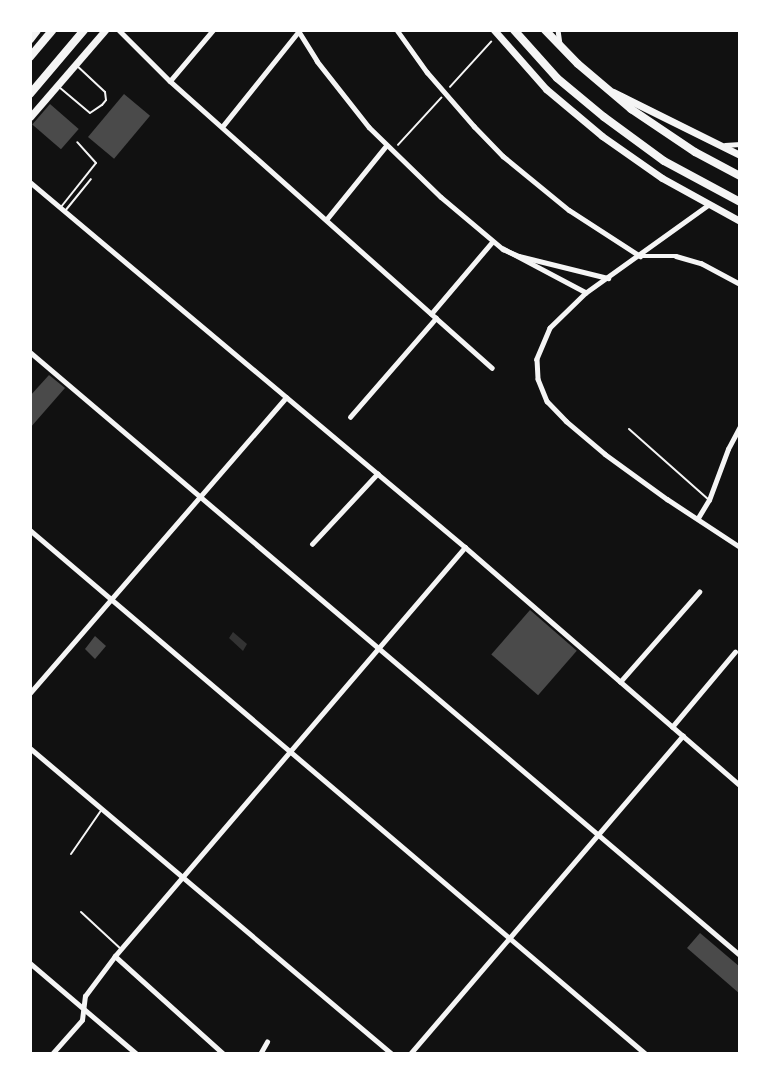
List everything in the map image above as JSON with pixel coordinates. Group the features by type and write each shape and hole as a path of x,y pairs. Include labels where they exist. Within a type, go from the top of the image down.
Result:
{"main road":[{"path":"30,39 38,30"},
{"path":"30,57 53,30"},
{"path":"30,94 84,30"},
{"path":"30,117 105,30"},
{"path":"494,30 546,89 602,136 662,178 740,220"},
{"path":"514,30 557,78 604,117 664,161 740,202"},
{"path":"545,30 605,88 659,130 740,176"},
{"path":"605,88 740,155"}],"street":[{"path":"119,30 170,81 492,368"},
{"path":"170,81 213,30"},
{"path":"397,30 427,72 503,156 569,210 640,256 676,256 701,263 740,284"},
{"path":"558,30 561,46"},
{"path":"222,127 299,31 333,84 386,146 492,242 586,293"},
{"path":"719,145 740,144"},
{"path":"326,220 386,146"},
{"path":"30,182 465,547 740,785"},
{"path":"709,205 586,293 550,328 541,344 537,359 538,380 548,401 566,421 604,454 740,547"},
{"path":"350,417 492,242"},
{"path":"502,249 608,278"},
{"path":"30,352 740,955"},
{"path":"30,693 286,397"},
{"path":"698,519 710,500 728,449 740,426"},
{"path":"312,544 377,474"},
{"path":"30,530 646,1054"},
{"path":"52,1054 82,1020 85,996 115,956 465,547"},
{"path":"620,682 699,592"},
{"path":"672,727 735,652"},
{"path":"410,1054 683,736"},
{"path":"30,748 392,1054"},
{"path":"115,956 224,1054"},
{"path":"30,963 137,1054"},
{"path":"260,1054 267,1042"}],"lane":[{"path":"57,85 85,111 93,112 102,105 106,100 105,92 75,64"},
{"path":"63,209 96,163 77,142"},
{"path":"63,209 91,179"},
{"path":"629,429 710,500"},
{"path":"71,854 102,809"},
{"path":"81,912 121,949"}],"shaded area":[{"path":"233,632 247,644 243,651 229,638"}],"building":[{"path":"124,94 150,116 114,159 88,137"},
{"path":"50,104 79,129 61,149 32,124"},
{"path":"49,375 65,388 30,428 30,396"},
{"path":"530,610 577,651 538,695 491,655"},
{"path":"95,636 106,646 95,659 85,649"},
{"path":"700,933 740,967 740,994 687,948"}]}
